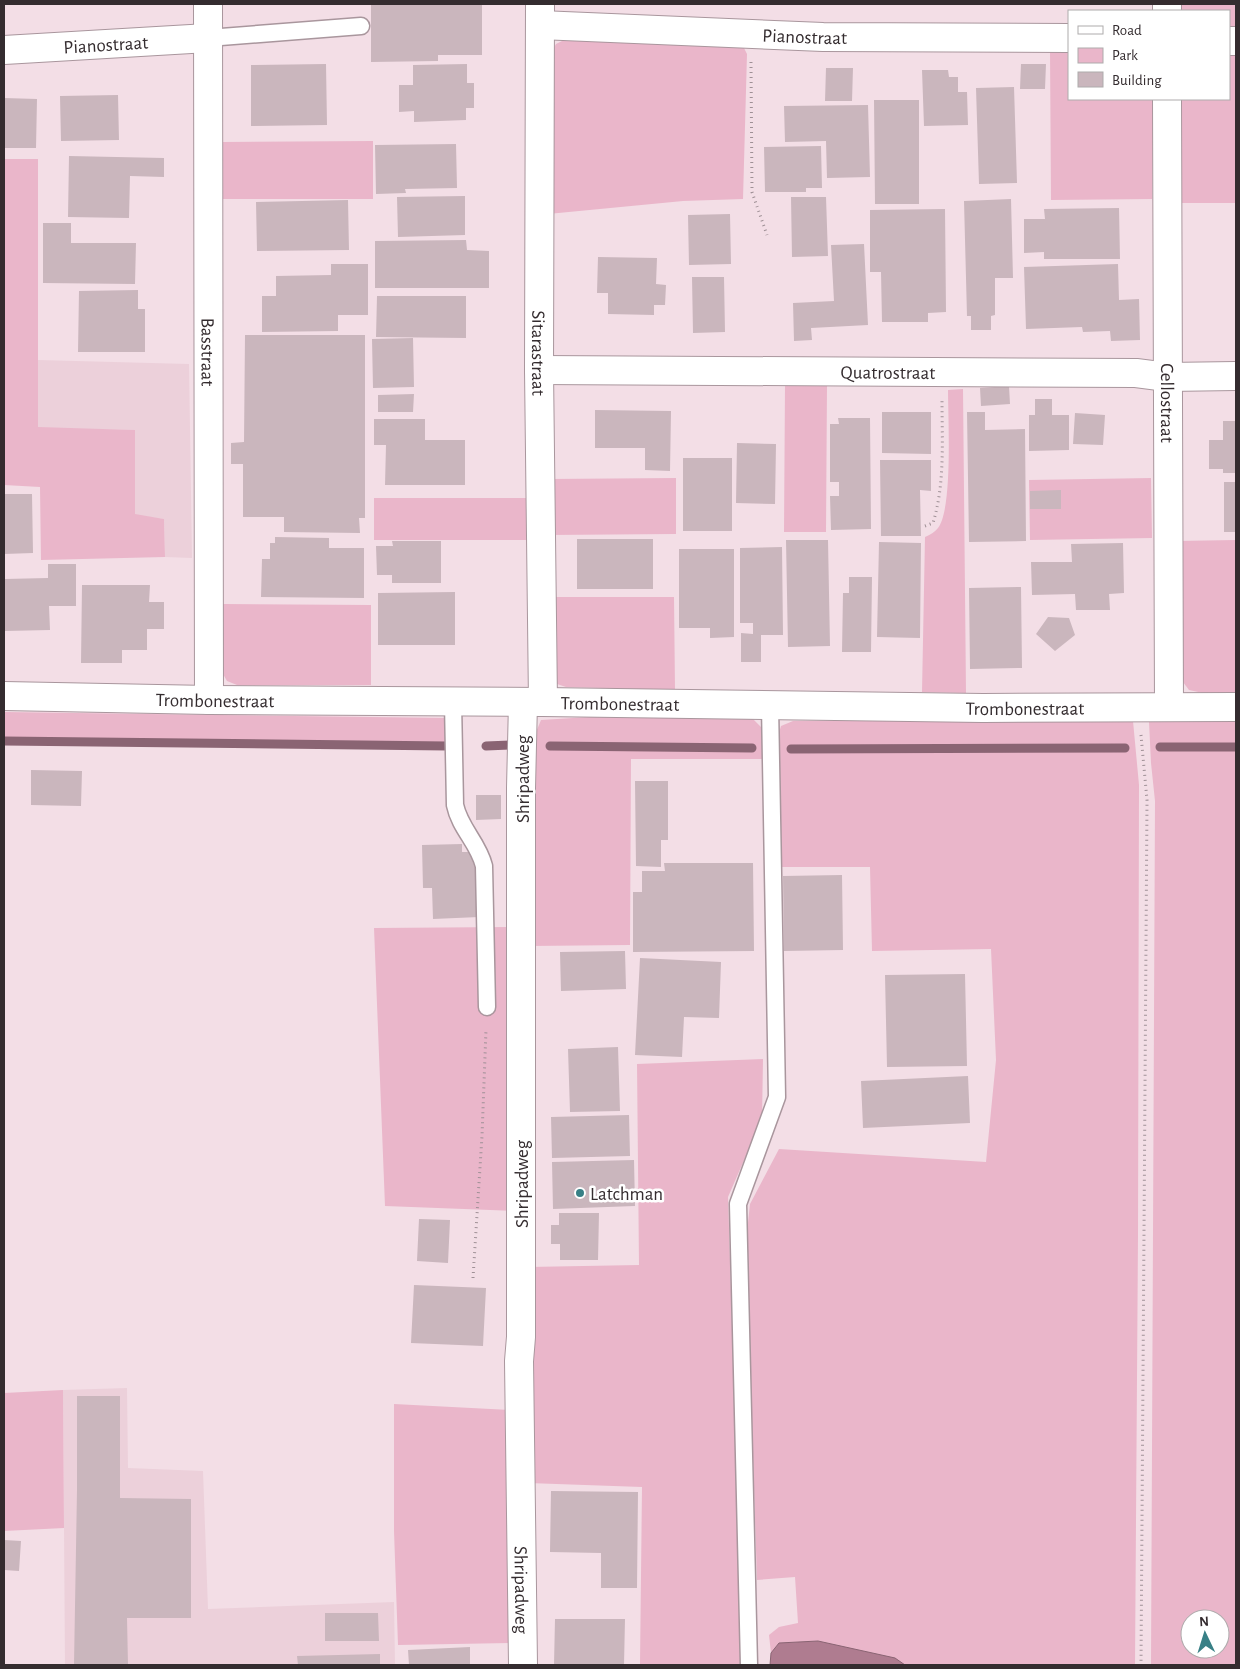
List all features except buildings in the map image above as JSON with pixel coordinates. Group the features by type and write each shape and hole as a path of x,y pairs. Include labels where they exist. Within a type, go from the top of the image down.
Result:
{"street":[{"name":"Basstraat","path":"208,4 209,700"},
{"name":"Pianostraat","path":"540,15 751,34 823,37 1068,38"},
{"name":"Sitarastraat","path":"533,702 539,370 540,15"},
{"name":"Pianostraat","path":"4,50 208,38"},
{"name":"Cellostraat","path":"1166,100 1169,707"},
{"name":"Quatrostraat","path":"539,370 1136,373 1167,377 1236,376"},
{"name":"Trombonestraat","path":"4,696 983,708 1236,708"},
{"name":"Shripadweg","path":"523,1665 519,1361 521,1328 521,788 533,702"}],"lane":[{"path":"208,38 361,26"},
{"path":"453,702 454,805 458,818 480,852 484,866 487,1007"},
{"path":"749,1665 738,1204 777,1097 770,705"}],"path":[{"path":"751,34 752,192 767,235"},
{"path":"925,526 933,523 937,509 941,475 942,372"},
{"path":"1139,707 1147,800 1141,1665"},
{"path":"472,1278 482,1136 487,1007"}],"shaded area":[{"path":"38,360 189,364 192,558 165,557 164,519 135,515 134,430 38,428"},
{"path":"127,1388 128,1468 203,1471 208,1609 394,1602 395,1665 65,1665 63,1390"},
{"path":"818,1641 895,1658 905,1665 770,1665 771,1653 779,1643"}],"green space":[{"path":"1177,4 1236,4 1236,30 1230,30 1230,10 1177,10"},
{"path":"568,38 738,44 744,48 747,54 743,199 683,201 548,214 549,56 556,44"},
{"path":"1050,50 1068,50 1068,100 1153,100 1152,199 1051,200"},
{"path":"1230,50 1236,50 1236,203 1178,203 1178,100 1230,100"},
{"path":"373,141 373,199 222,199 222,142"},
{"path":"4,159 38,159 38,427 135,430 135,514 164,519 165,557 41,560 40,487 4,485"},
{"path":"785,386 827,386 826,532 784,532"},
{"path":"963,389 966,693 922,692 925,537 938,528 943,518 946,502 949,462 948,390"},
{"path":"676,478 676,534 548,535 548,479"},
{"path":"1151,478 1152,538 1030,540 1029,480"},
{"path":"374,498 530,498 531,540 374,540"},
{"path":"1236,540 1236,693 1203,693 1189,690 1183,682 1179,671 1176,541"},
{"path":"554,597 674,597 675,690 566,687 557,684 554,677"},
{"path":"223,604 371,605 371,685 237,685 227,681 223,674"},
{"path":"4,712 448,718 447,746 4,741"},
{"path":"589,717 752,718 764,730 764,759 631,759 630,945 528,946 534,737 541,720"},
{"path":"793,721 1133,721 1139,785 1135,1665 905,1665 818,1641 779,1643 771,1653 769,1635 779,1627 798,1623 795,1577 757,1580 746,1241 750,1204 779,1149 986,1162 996,1060 991,949 872,951 870,867 778,867 778,736 781,726"},
{"path":"1149,722 1236,722 1236,1665 1151,1665 1155,801"},
{"path":"514,927 514,1211 385,1206 374,928"},
{"path":"763,1059 762,1119 728,1197 743,1665 640,1665 642,1487 528,1483 528,1267 639,1265 637,1064"},
{"path":"63,1390 64,1528 4,1531 4,1393"},
{"path":"394,1404 510,1410 515,1643 398,1645 394,1531"}],"waterway":[{"path":"4,741 447,746"},
{"path":"486,746 512,745"},
{"path":"550,746 752,748"},
{"path":"1160,747 1236,747"},
{"path":"791,749 1125,748"}],"place":[{"name":"Latchman","path":"580,1193"}]}
